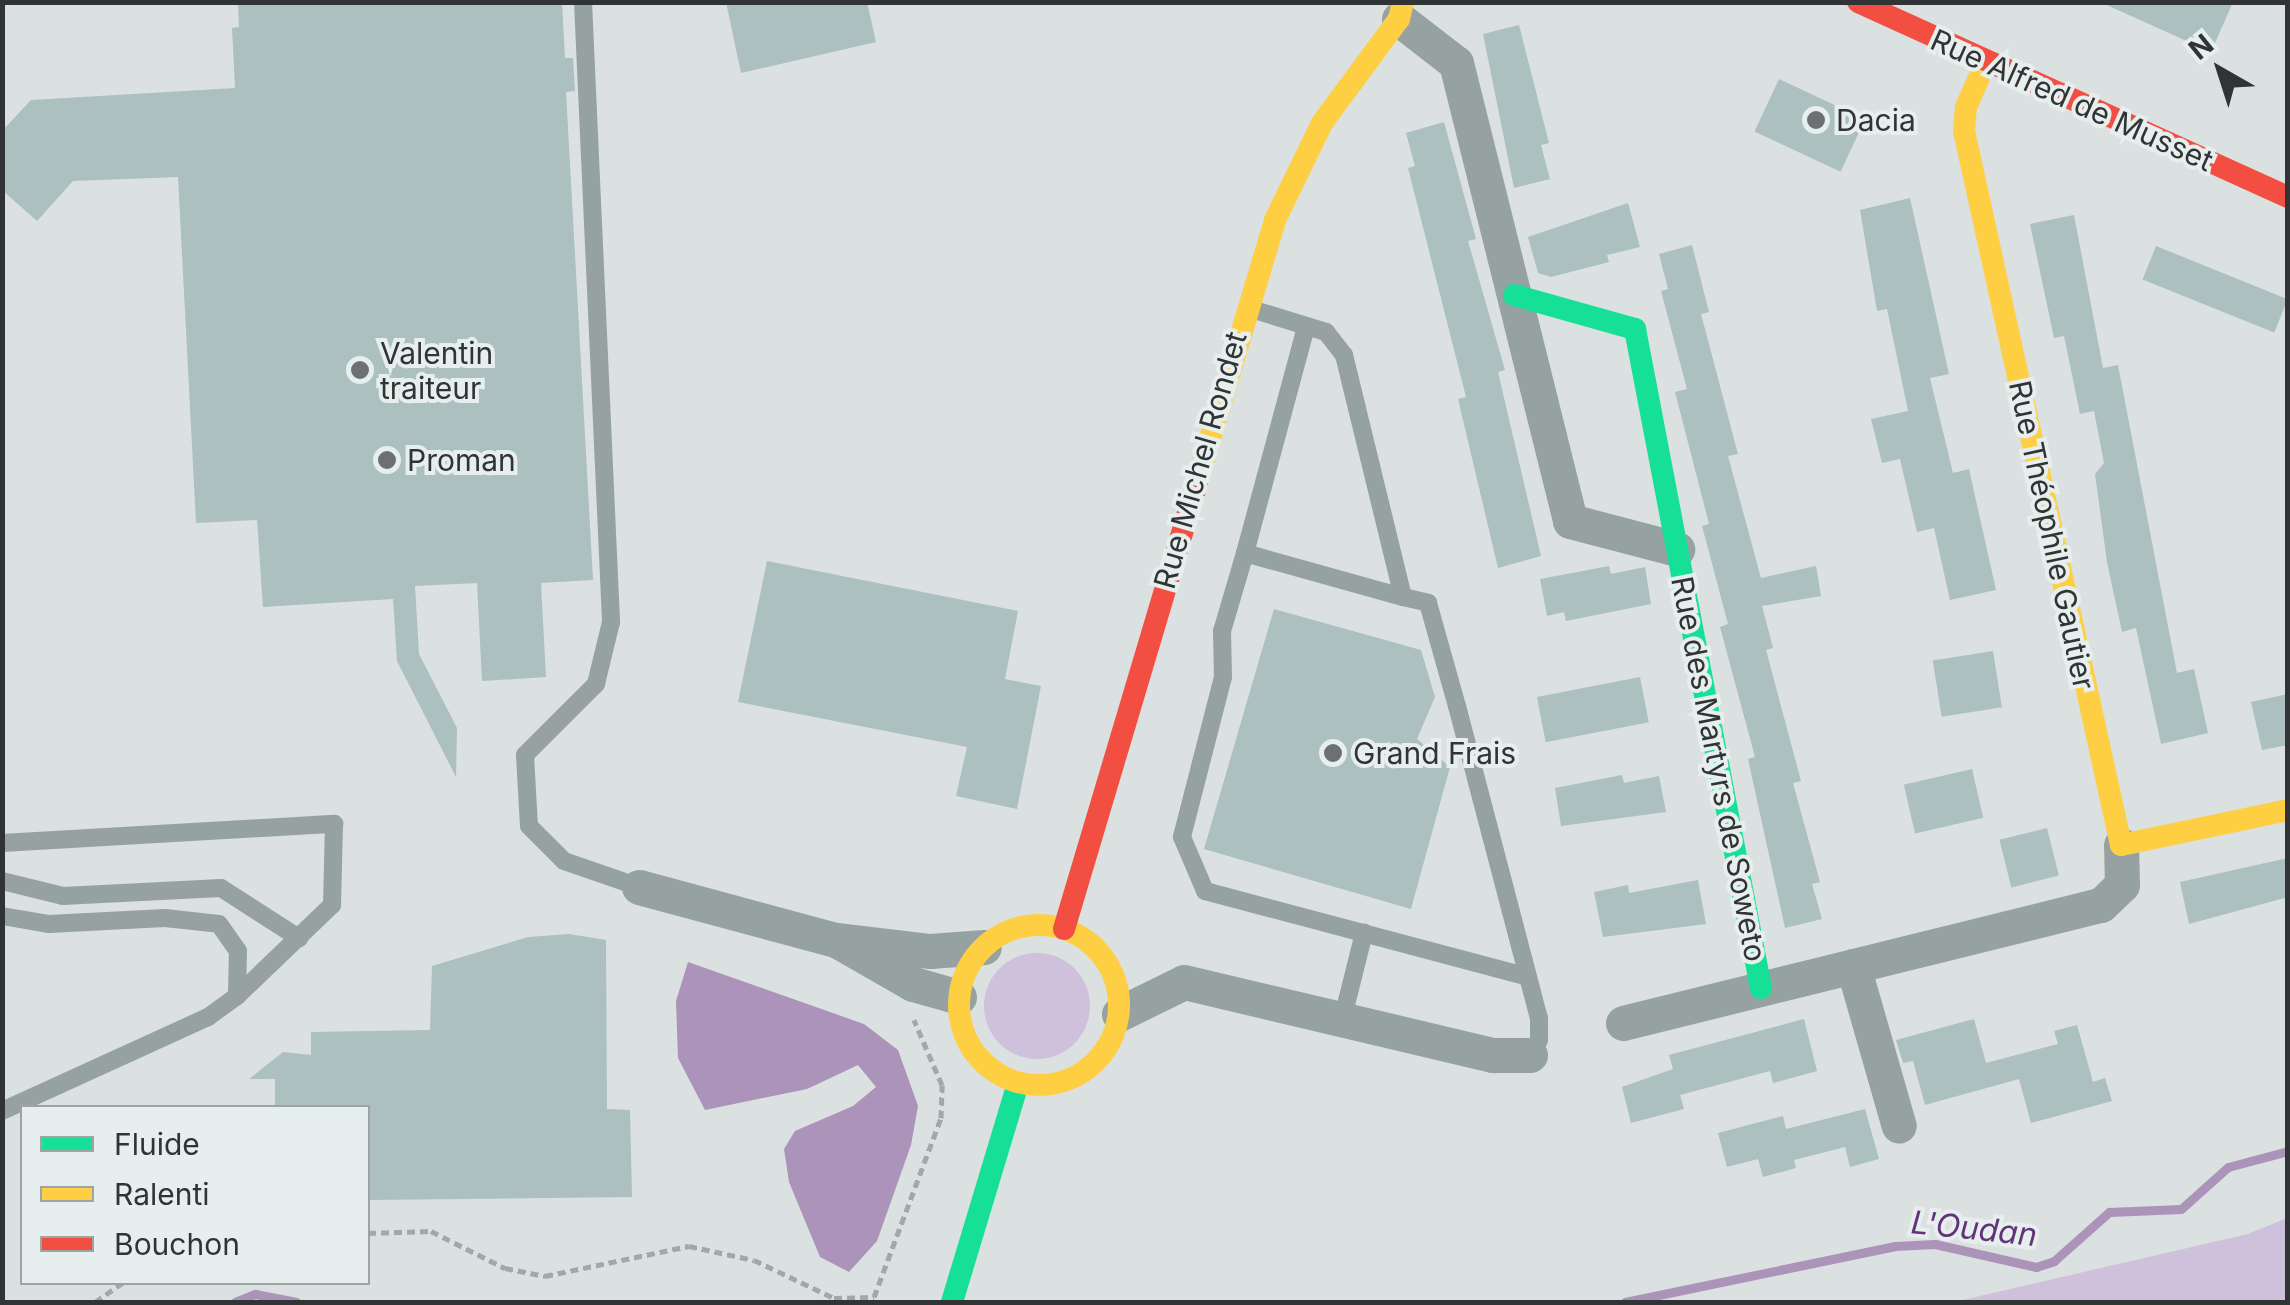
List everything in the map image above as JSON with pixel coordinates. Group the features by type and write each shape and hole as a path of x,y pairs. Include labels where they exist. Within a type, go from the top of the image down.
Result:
{"street":[{"name":"Rue Alfred de Musset","path":"1858,2 2288,196"},
{"name":"Rue des Martyrs de Soweto","path":"1410,10 1456,63 1570,521 1677,549"},
{"name":"Rue Michel Rondet","path":"1064,929 1244,307 1275,220 1322,122 1410,10"},
{"name":"Rue Théophile Gautier","path":"1986,62 1966,108 1964,131 2121,845"},
{"name":"Rue des Martyrs de Soweto","path":"1514,296 1635,329 1761,988"},
{"path":"2121,845 2288,810"},
{"name":"Rue des Martyrs de Soweto","path":"1623,1023 2101,905 2122,885 2121,845"},
{"path":"639,887 836,940 930,951 984,947 1022,927 1064,929 1106,961 1119,1014"},
{"path":"836,940 913,984 959,997"},
{"path":"984,947 959,997 974,1050 998,1074 1018,1083 1059,1082 1095,1063 1119,1014 1184,982 1494,1055 1530,1055"},
{"path":"1853,966 1899,1126"},
{"path":"952,1302 1018,1083"}],"lane":[{"path":"582,2 611,622 596,684 525,755 529,826 564,861 639,887"},
{"path":"1244,307 1326,332 1344,356 1402,597"},
{"path":"1306,327 1222,631 1223,678 1182,837 1205,890 1528,978"},
{"path":"1245,552 1428,603 1539,1018 1539,1040 1530,1055"},
{"path":"2,843 334,824 332,905 237,996 208,1016 2,1111"},
{"path":"2,881 62,896 221,888 298,938"},
{"path":"2,916 49,924 165,918 219,924 238,951 237,996"},
{"path":"1343,1017 1364,933"}],"path":[{"path":"370,1232 431,1231 506,1268 545,1276 689,1246 754,1260 834,1298 874,1298 941,1118 942,1085 908,1004 913,984"},
{"path":"95,1302 120,1285"}],"shaded area":[{"path":"1037,953 1057,957 1074,969 1086,986 1090,1006 1086,1026 1074,1043 1057,1055 1037,1059 1017,1055 1000,1043 988,1026 984,1006 988,986 1000,969 1017,957"},
{"path":"688,962 864,1024 898,1050 918,1106 911,1145 877,1241 849,1272 820,1257 789,1182 784,1149 795,1131 853,1106 876,1087 858,1065 807,1089 705,1110 678,1058 676,1001"},
{"path":"2287,1218 2287,1302 1954,1302 2248,1234"}],"building":[{"name":"Valentin traiteur","path":"238,2 562,2 565,58 573,58 575,91 566,92 593,580 541,583 546,677 482,681 477,583 415,586 419,654 457,728 456,777 397,661 393,599 263,607 257,520 196,523 178,177 73,181 37,221 2,190 2,131 31,100 235,88 232,28 239,27"},
{"path":"726,2 867,2 876,42 741,73"},
{"path":"2100,2 2233,2 2211,52"},
{"path":"1519,25 1549,143 1541,145 1550,179 1514,188 1483,34"},
{"path":"1779,79 1865,119 1841,172 1754,132"},
{"path":"1444,122 1476,239 1468,241 1505,370 1498,372 1541,556 1498,568 1458,399 1466,397 1408,168 1415,166 1406,133"},
{"path":"1910,198 1949,374 1930,378 1953,473 1969,469 1996,590 1950,600 1934,528 1917,532 1900,459 1882,463 1871,419 1908,411 1887,309 1877,311 1860,210"},
{"path":"1628,203 1640,247 1607,255 1609,262 1551,277 1538,273 1528,237"},
{"path":"2074,215 2103,368 2118,365 2177,673 2194,669 2208,733 2161,744 2136,628 2122,632 2107,562 2095,474 2104,463 2094,411 2080,414 2064,336 2054,338 2030,224"},
{"path":"1692,245 1709,312 1701,314 1738,454 1728,456 1761,578 1816,566 1821,596 1762,606 1773,648 1766,650 1801,781 1793,783 1820,882 1812,884 1822,919 1785,928 1748,759 1755,757 1720,627 1728,624 1702,526 1709,524 1675,392 1687,389 1661,291 1668,289 1659,254"},
{"path":"2156,246 2288,299 2274,333 2143,279"},
{"path":"767,561 1018,611 1005,679 1041,686 1017,809 956,796 967,747 738,702"},
{"path":"1609,566 1611,574 1645,567 1651,604 1566,621 1564,612 1547,616 1540,579"},
{"name":"Grand Frais","path":"1274,609 1421,650 1435,697 1417,739 1450,767 1411,909 1204,849"},
{"path":"1993,651 2002,707 1942,717 1933,661"},
{"path":"1640,677 1649,722 1546,742 1537,697"},
{"path":"2288,694 2288,745 2262,750 2251,702"},
{"path":"1972,769 1983,818 1915,833 1904,785"},
{"path":"1622,775 1624,783 1659,776 1666,812 1561,826 1555,788"},
{"path":"2047,828 2059,876 2011,887 1999,840"},
{"path":"2288,858 2288,897 2189,924 2180,882"},
{"path":"1698,880 1706,924 1603,937 1594,892 1628,885 1629,893"},
{"path":"569,934 606,940 607,1109 630,1110 632,1197 370,1200 370,1105 275,1105 275,1079 249,1079 283,1052 311,1055 311,1032 430,1030 432,966 528,937"},
{"path":"1804,1019 1817,1071 1773,1083 1770,1071 1680,1095 1684,1109 1631,1123 1622,1087 1673,1069 1669,1055"},
{"path":"1974,1019 1986,1063 2058,1044 2054,1031 2077,1025 2093,1082 2105,1078 2112,1101 2031,1123 2019,1079 1925,1105 1913,1061 1903,1063 1896,1040"},
{"path":"1865,1109 1879,1159 1850,1167 1845,1147 1794,1160 1796,1168 1763,1177 1758,1159 1727,1167 1718,1133 1783,1116 1786,1129"}],"waterway":[{"name":"L'Oudan","path":"1625,1302 1895,1246 1935,1244 2036,1267 2054,1261 2109,1212 2181,1209 2228,1167 2288,1151"},
{"name":"L'Oudan","path":"235,1302 255,1294 296,1302"}],"traffic: fast":[{"path":"1514,295 1635,329 1761,988"},
{"path":"952,1302 1018,1083"}],"traffic: slow":[{"path":"1197,482 1275,220 1322,123 1399,19 1403,2"},
{"path":"1986,62 1966,107 1964,131 2121,845 2288,810"},
{"path":"1039,925 1069,931 1095,949 1113,975 1119,1005 1113,1035 1095,1061 1069,1079 1039,1085 1009,1079 983,1061 965,1035 959,1005 965,975 983,949 1009,931 1039,925"}],"traffic: jam":[{"path":"1858,2 2288,197"},
{"path":"1064,929 1197,482"}],"place":[{"name":"Dacia","path":"1816,120"},
{"name":"Valentin traiteur","path":"360,370"},
{"name":"Proman","path":"387,460"},
{"name":"Grand Frais","path":"1333,753"}]}
